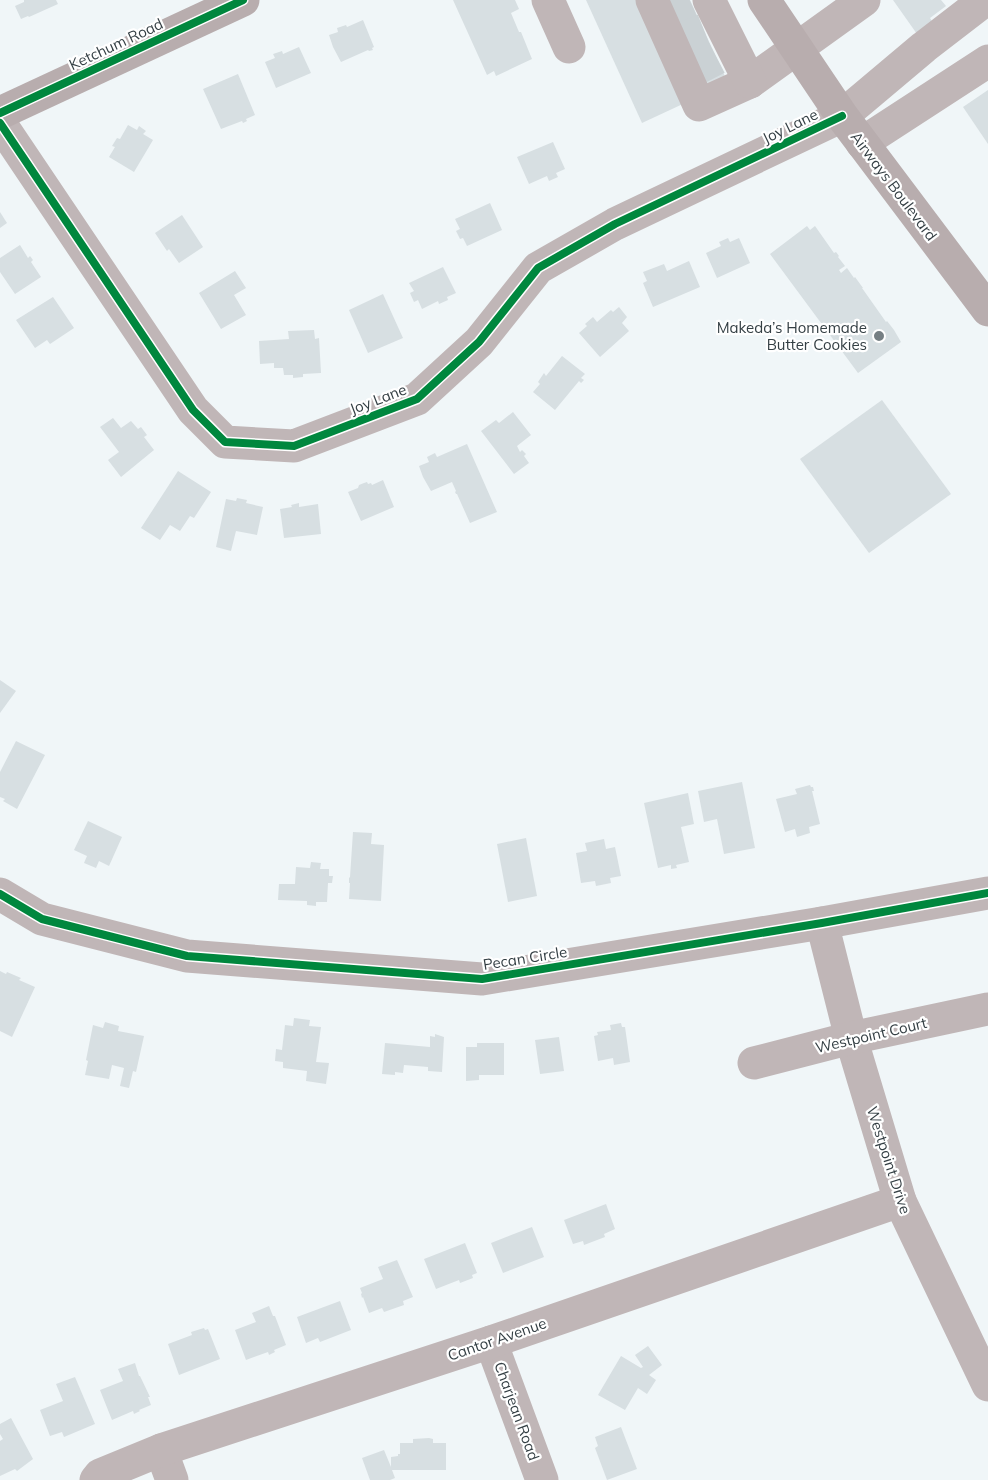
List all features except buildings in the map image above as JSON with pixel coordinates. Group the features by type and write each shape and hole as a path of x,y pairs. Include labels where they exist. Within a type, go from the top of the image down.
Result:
{"main road":[{"name":"Ketchum Road","path":"0,113 243,0"},
{"name":"Airways Boulevard","path":"764,0 842,116 988,310"}],"street":[{"path":"548,0 569,47"},
{"path":"691,30 699,105 750,82 864,0"},
{"path":"924,47 938,25 968,0"},
{"path":"924,47 985,0"},
{"path":"691,30 750,82"},
{"name":"Joy Lane","path":"0,123 193,410 225,442 294,446 417,399 479,342 538,268 615,224 842,116 924,47"},
{"path":"862,143 988,61"},
{"name":"Pecan Circle","path":"0,894 42,919 187,956 482,979 988,893"},
{"name":"Westpoint Drive","path":"822,923 851,1038 900,1201 988,1385"},
{"name":"Westpoint Court","path":"754,1063 851,1038 988,1009"},
{"name":"Cantor Avenue","path":"96,1480 100,1475 167,1465 491,1342 900,1201"},
{"name":"Charjean Road","path":"491,1342 542,1480"}],"tunnel":[{"path":"667,14 691,3"},
{"path":"679,40 704,30"},
{"path":"692,71 717,58"}],"cycle path":[{"path":"0,113 243,0"},
{"path":"0,123 193,410 225,442 294,446 417,399 479,342 538,268 615,224 842,116"},
{"path":"0,894 42,919 187,956 482,979 988,893"}],"place":[{"name":"Makeda’s Homemade Butter Cookies","path":"879,336"}]}
